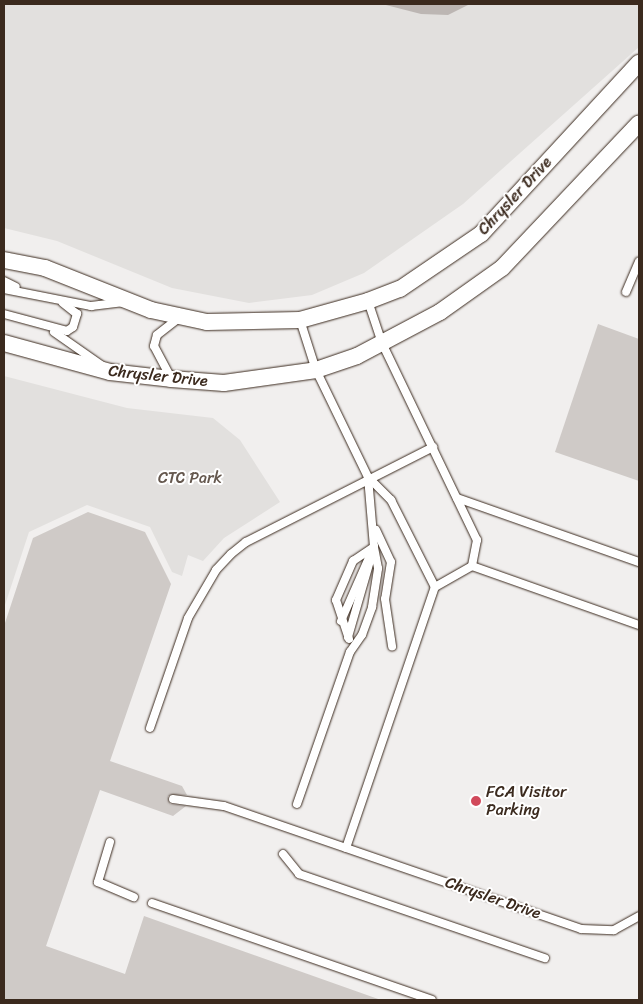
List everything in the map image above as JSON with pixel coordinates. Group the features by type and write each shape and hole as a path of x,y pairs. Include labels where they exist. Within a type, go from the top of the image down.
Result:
{"street":[{"name":"Chrysler Drive","path":"4,260 45,268 126,302 178,318 248,324 300,320 368,302 400,289 481,234 639,63"},
{"name":"Chrysler Drive","path":"4,343 110,372 171,379 224,383 316,370 382,343 440,312 502,268 639,123"}],"lane":[{"path":"626,292 639,262"},
{"path":"4,281 22,290 57,300 91,306 126,302"},
{"path":"4,289 22,290"},
{"path":"4,316 48,329 67,331 77,322 72,308 57,300"},
{"path":"368,302 382,343 477,540 472,566"},
{"path":"171,379 154,346 161,331 178,318"},
{"path":"300,320 316,370 368,477 392,500 435,587"},
{"path":"48,329 85,350 110,372"},
{"path":"150,728 188,618 216,570 246,542 368,477 433,447"},
{"path":"368,477 369,514 391,562 385,599 392,646"},
{"path":"456,498 639,562"},
{"path":"297,804 350,652 362,635 377,586 374,526"},
{"path":"350,652 348,637 341,621 336,600 346,570 374,547"},
{"path":"341,621 374,547"},
{"path":"348,637 374,547"},
{"path":"346,848 435,587 472,566 639,626"},
{"name":"Chrysler Drive","path":"172,799 224,806 581,929 614,930 639,916"},
{"path":"110,842 98,882 134,897"},
{"path":"283,854 299,874 545,958"},
{"path":"152,903 432,1000"}],"shaded area":[{"path":"4,4 639,4 639,1000 4,1000"},
{"path":"382,4 470,4 448,15 421,14"}],"green space":[{"path":"4,4 639,4 639,47 463,204 364,273 312,295 249,303 172,288 57,241 4,228"},
{"name":"CTC Park","path":"4,376 127,408 213,418 240,440 280,502 224,538 203,561 188,555 182,576 172,572 150,527 87,505 29,532 4,608"}],"building":[{"path":"598,324 639,339 639,481 555,452"},
{"path":"88,512 145,532 171,584 110,761 182,786 187,795 168,796 170,804 186,806 173,816 100,790 46,946 125,974 144,916 381,1000 4,1000 4,626 33,538"}],"place":[{"name":"FCA Visitor Parking","path":"476,801"}]}
